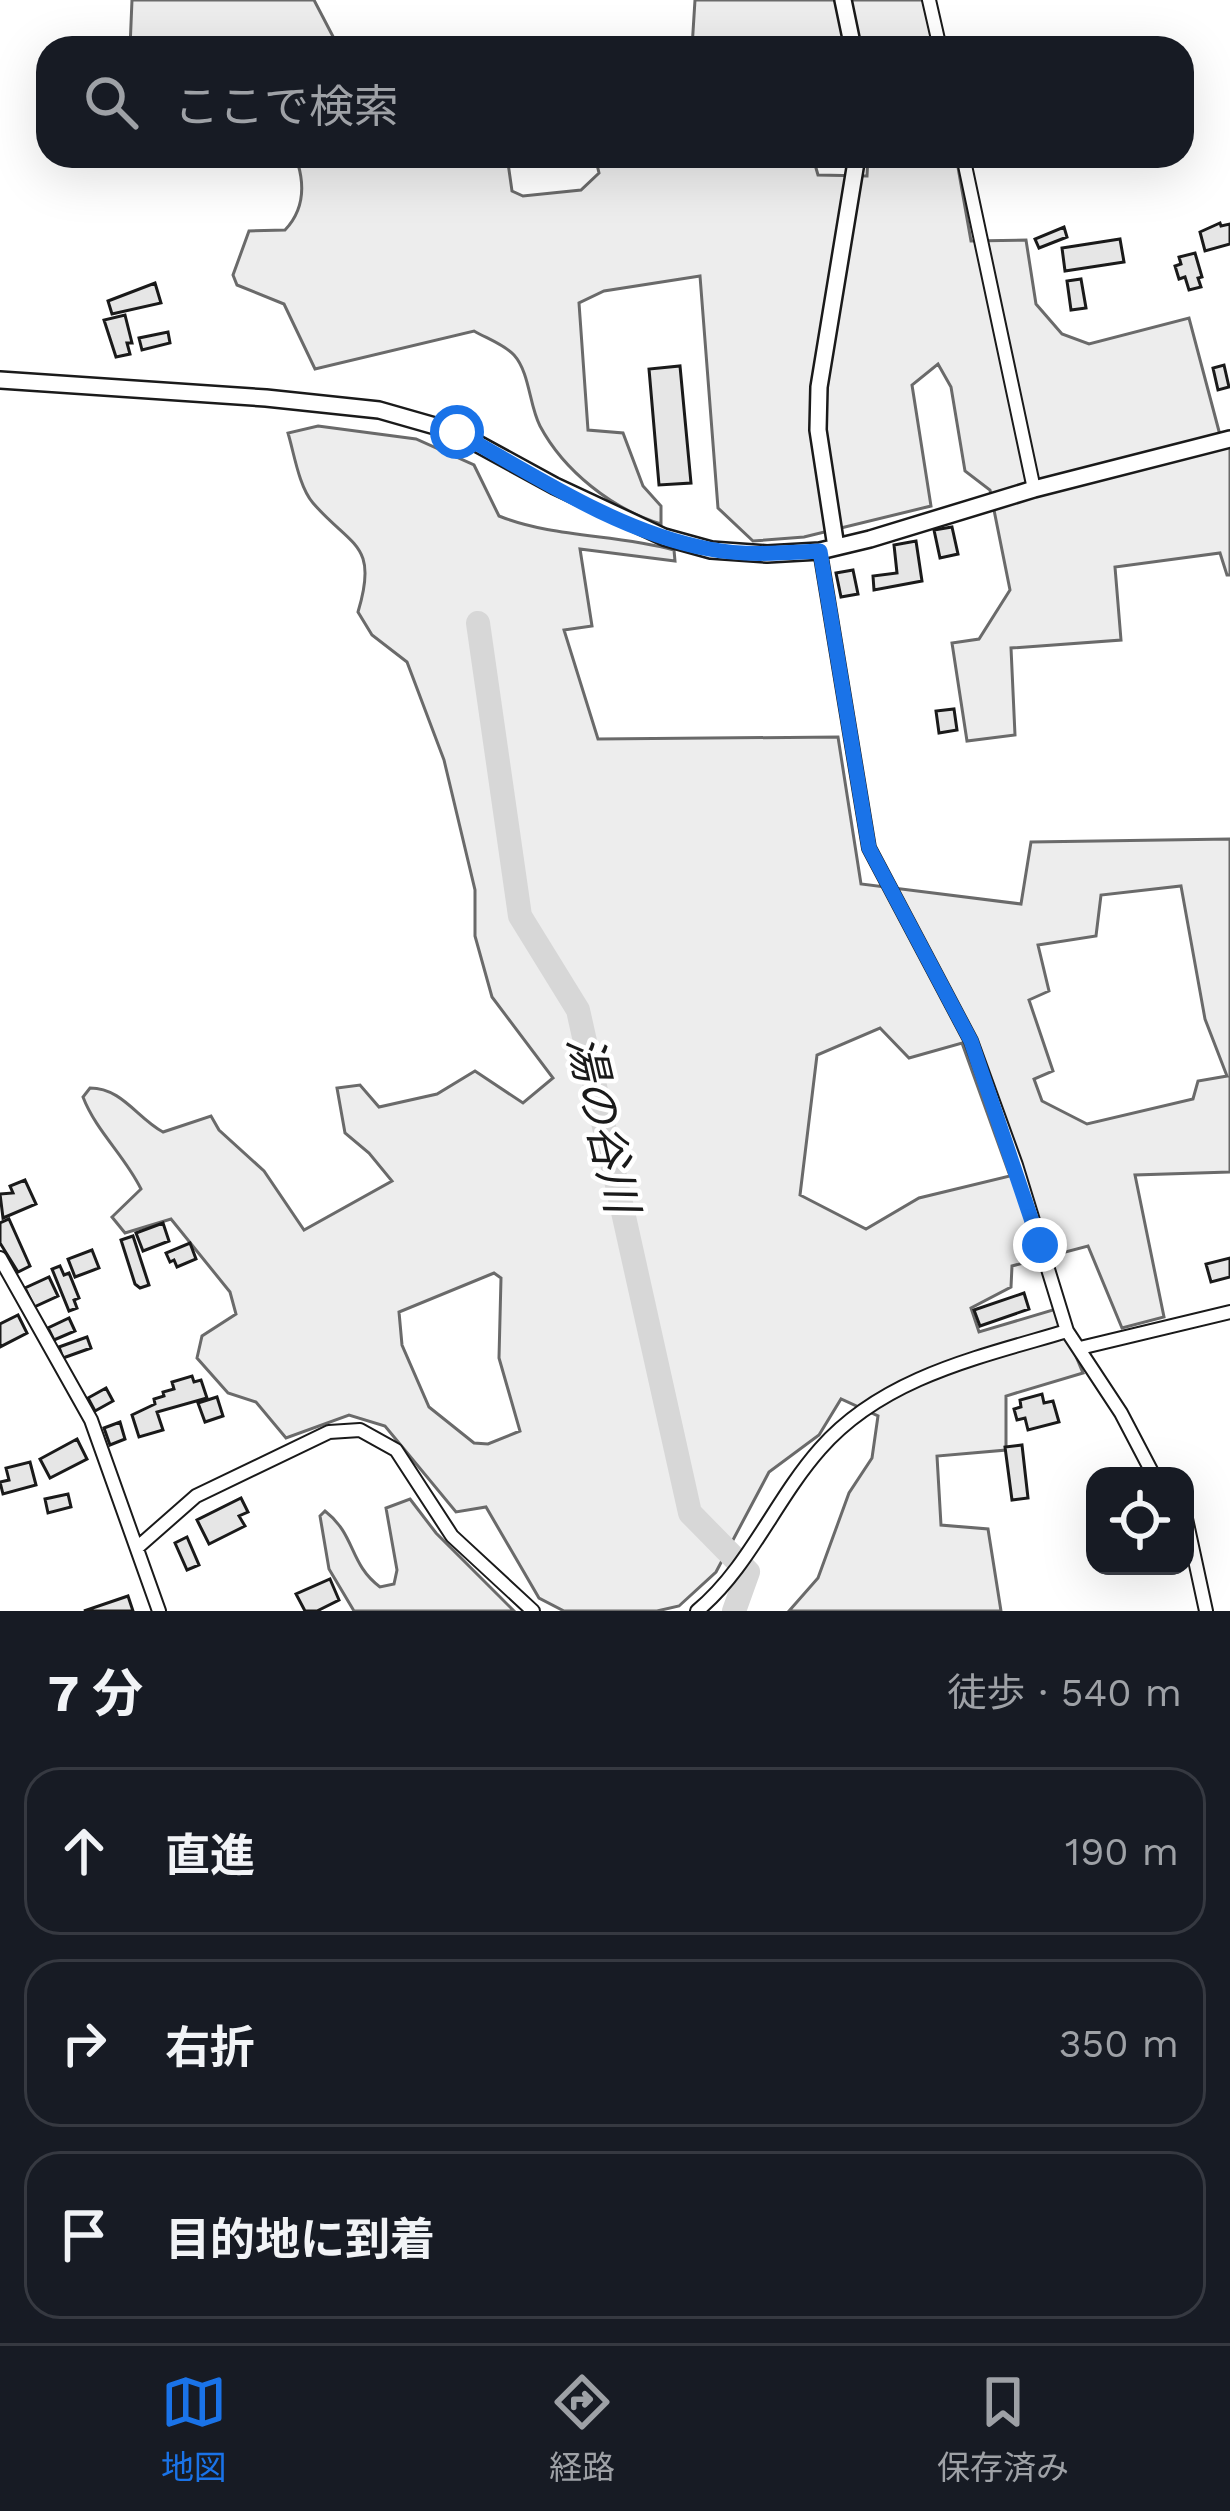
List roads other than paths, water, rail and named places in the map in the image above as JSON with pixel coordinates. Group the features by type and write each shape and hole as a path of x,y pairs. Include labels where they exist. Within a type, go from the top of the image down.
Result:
{"street":[{"path":"843,0 850,36"},
{"path":"929,0 937,36"},
{"path":"855,168 819,387 818,430 828,549 869,848 971,1041 1016,1165 1067,1331 1149,1467"},
{"path":"966,168 1034,489"},
{"path":"0,380 379,410 457,432 555,487 664,537 711,550 767,554 828,549 1230,439"},
{"path":"0,1258 16,1294 91,1420 159,1611"},
{"path":"0,1302 16,1294"},
{"path":"1080,1348 1230,1312"},
{"path":"697,1611 731,1576 821,1447 856,1417 937,1369 1067,1331"},
{"path":"138,1546 196,1496 329,1432 360,1430 396,1450 452,1536 533,1611"},
{"path":"1194,1556 1206,1611"}],"waterway":[{"name":"湯の谷川","path":"478,623 520,916 578,1010 690,1513 748,1572 734,1611"}]}
